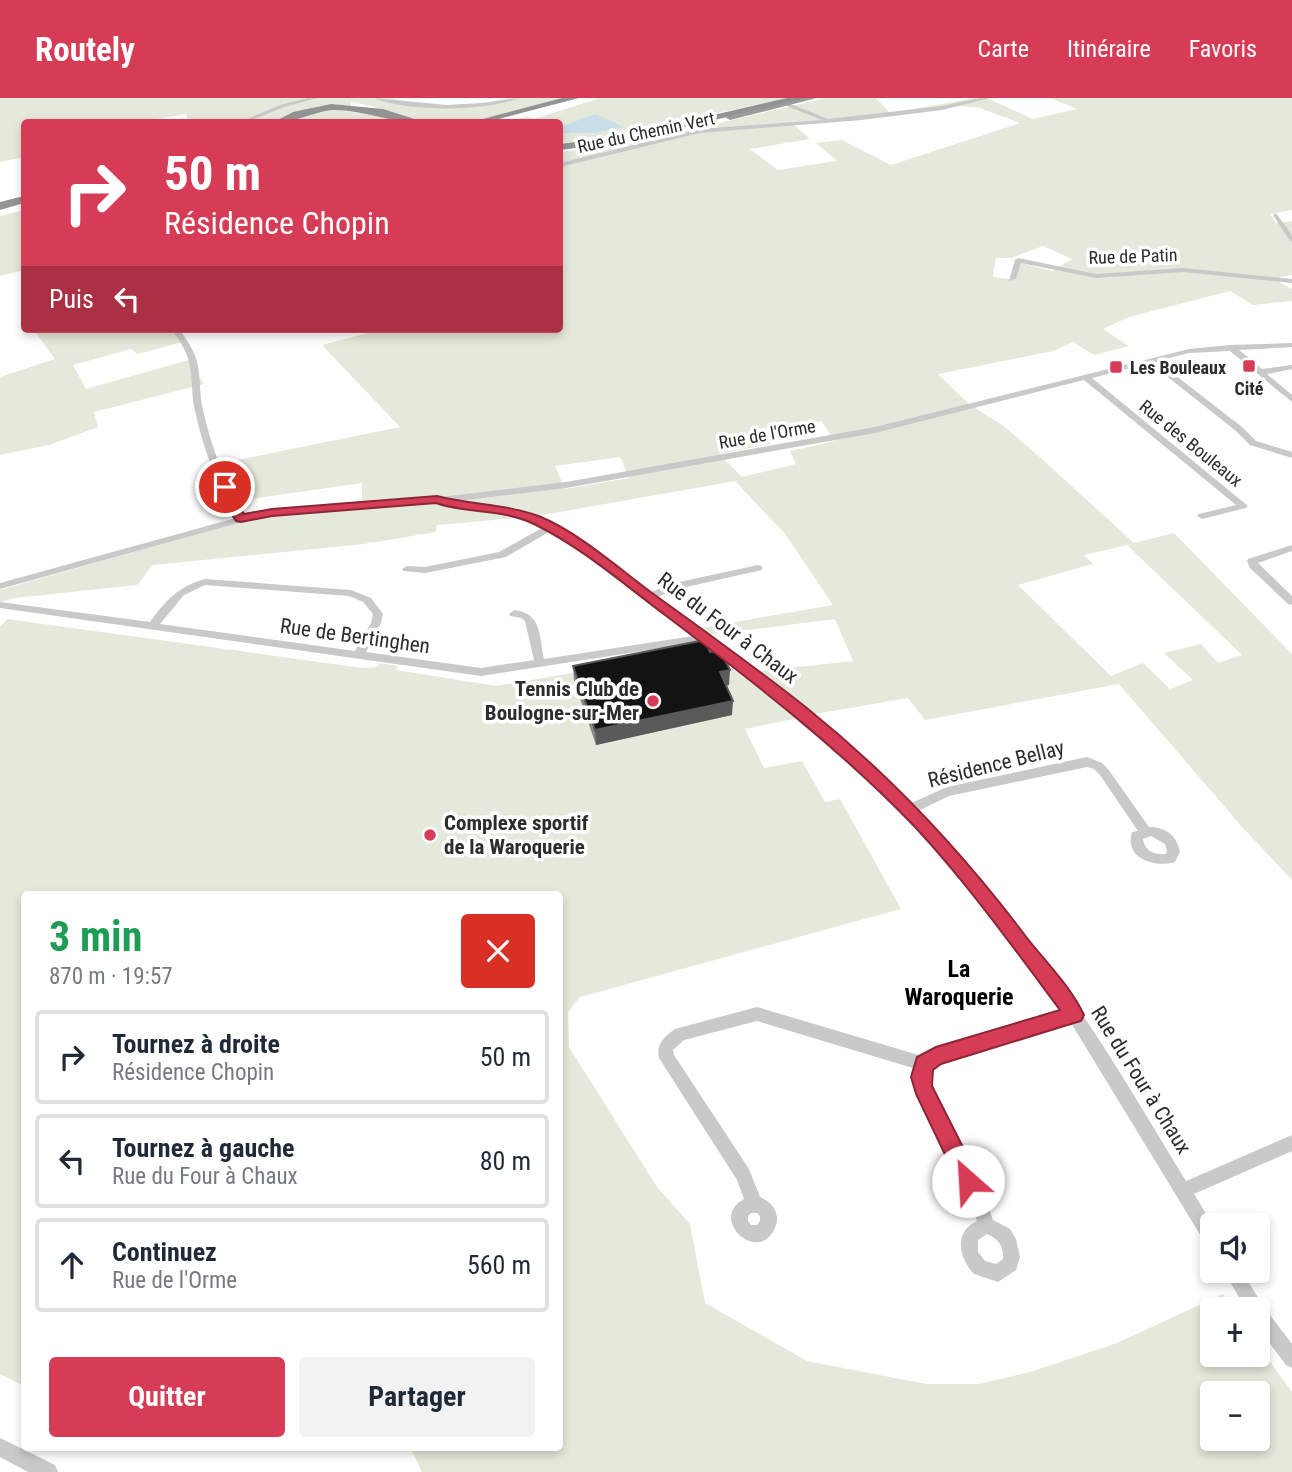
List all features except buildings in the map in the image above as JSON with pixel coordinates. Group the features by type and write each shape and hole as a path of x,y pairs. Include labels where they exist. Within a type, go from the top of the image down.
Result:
{"highway":[{"path":"563,147 615,140 800,98"},
{"path":"563,157 812,98"},
{"path":"482,119 581,99"},
{"path":"504,119 581,99"},
{"path":"529,119 581,99"},
{"path":"286,119 310,109 343,105 372,109 408,119"},
{"path":"489,119 551,105"},
{"path":"302,119 317,113 343,109 370,111 398,119"},
{"path":"563,147 609,144 706,123"},
{"path":"0,210 21,205"}],"street":[{"path":"250,119 282,106 314,98"},
{"path":"377,98 419,106 453,108 488,105 516,98"},
{"name":"Rue du Chemin Vert","path":"563,164 701,131 926,110 987,98"},
{"path":"786,104 829,121"},
{"path":"1276,215 1292,240"},
{"name":"Rue de Patin","path":"1012,278 1018,260 1096,276 1183,270 1292,281"},
{"path":"178,333 194,357 199,411 229,500 241,518"},
{"name":"Rue de l'Orme","path":"0,586 241,518 272,512 437,500 558,486 882,428 1189,351 1292,345"},
{"path":"1230,347 1292,399"},
{"path":"1152,361 1239,429 1250,441 1292,455"},
{"path":"1261,372 1292,367"},
{"name":"Rue des Bouleaux","path":"1087,378 1243,506 1202,516"},
{"name":"Rue du Four à Chaux","path":"437,500 455,506 522,514 551,527 805,714 908,810 1007,922 1074,1015 1200,1219"},
{"path":"407,569 421,570 502,555 551,527"},
{"path":"1292,548 1252,561 1292,602"},
{"path":"649,597 670,587 758,568"},
{"path":"152,627 178,594 188,586 205,582 351,593 370,602 378,617 358,656"},
{"name":"Rue de Bertinghen","path":"0,605 476,672 704,638"},
{"path":"514,614 524,615 530,620 540,664"},
{"name":"Résidence Bellay","path":"908,810 947,792 1087,762 1098,766 1104,772 1145,831"},
{"path":"754,1204 743,1175 667,1058 665,1049 672,1038 757,1014 924,1064"},
{"path":"986,1227 979,1203 923,1087 921,1077 924,1064 936,1056 1074,1015"},
{"path":"1183,1191 1292,1143"},
{"path":"1270,1329 1292,1359"},
{"path":"0,1447 48,1472"}],"shaded area":[{"path":"0,98 387,98 440,107 485,104 508,98 563,98 477,119 411,119 351,102 351,107 389,119 187,119 186,114 157,119 21,119 21,158 0,162"},
{"path":"600,98 789,98 584,141 563,143 563,119 534,119"},
{"path":"825,98 876,98 890,113 987,98 1033,119 1077,109 1050,98 1292,98 1292,210 1270,214 1276,223 1292,221 1292,275 1280,277 1279,282 1292,289 1292,301 1253,305 1230,291 1129,317 1103,329 1129,346 1094,355 1073,342 1053,351 938,374 969,404 1005,427 1134,543 1174,533 1292,654 1292,880 1243,828 1119,684 925,720 908,698 815,714 760,671 853,661 835,619 708,635 701,628 833,605 786,535 735,481 537,516 437,525 436,532 364,544 153,565 137,585 15,598 0,602 0,590 243,521 362,509 362,483 257,498 231,497 223,463 400,427 322,345 368,333 563,333 563,152 578,150 584,155","holes":["961,106 980,108 1020,123 891,165 842,140 816,143 837,161 778,170 750,149 810,139 794,125","1043,246 1072,259 1052,271 1021,263 1015,280 993,277 996,258 1011,258","821,421 835,441 790,451 796,464 742,477 719,454 771,444 764,434","620,457 629,478 565,489 555,466","1127,545 1242,655 1218,663 1201,644 1164,653 1193,680 1170,689 1143,663 1111,676 1018,585 1093,564 1084,555"]},
{"path":"21,211 21,271 0,276 0,216"},
{"path":"36,333 182,333 187,341 137,354 131,349 73,365 86,389 196,358 199,377 204,384 94,412 98,427 49,445 0,455 0,377 55,359"},
{"path":"7,619 362,668 377,667 380,663 398,666 396,670 496,686 707,650 798,718 745,729 764,768 802,761 825,802 840,799 901,909 580,997 568,1012 569,1047 657,1187 690,1224 705,1303 807,1361 926,1384 979,1384 1030,1372 1117,1343 1200,1305 1200,1367 1270,1367 1270,1362 1292,1392 1292,1472 422,1472 412,1451 563,1451 563,891 21,891 21,1384 0,1374 0,627"}],"water":[{"path":"595,114 624,127 594,133 563,133 563,126"}],"place":[{"name":"Cité","path":"1249,366"},
{"name":"Les Bouleaux","path":"1116,367"},
{"name":"Tennis Club de Boulogne-sur-Mer","path":"653,701"},
{"name":"Complexe sportif de la Waroquerie","path":"430,835"}],"district":[{"name":"La Waroquerie","path":"959,983"}],"route":[{"path":"225,487 230,502 241,518 272,512 437,500 455,506 513,512 538,520 582,547 805,714 873,776 921,823 986,897 1074,1015 936,1056 924,1064 921,1082 968,1181"}]}
